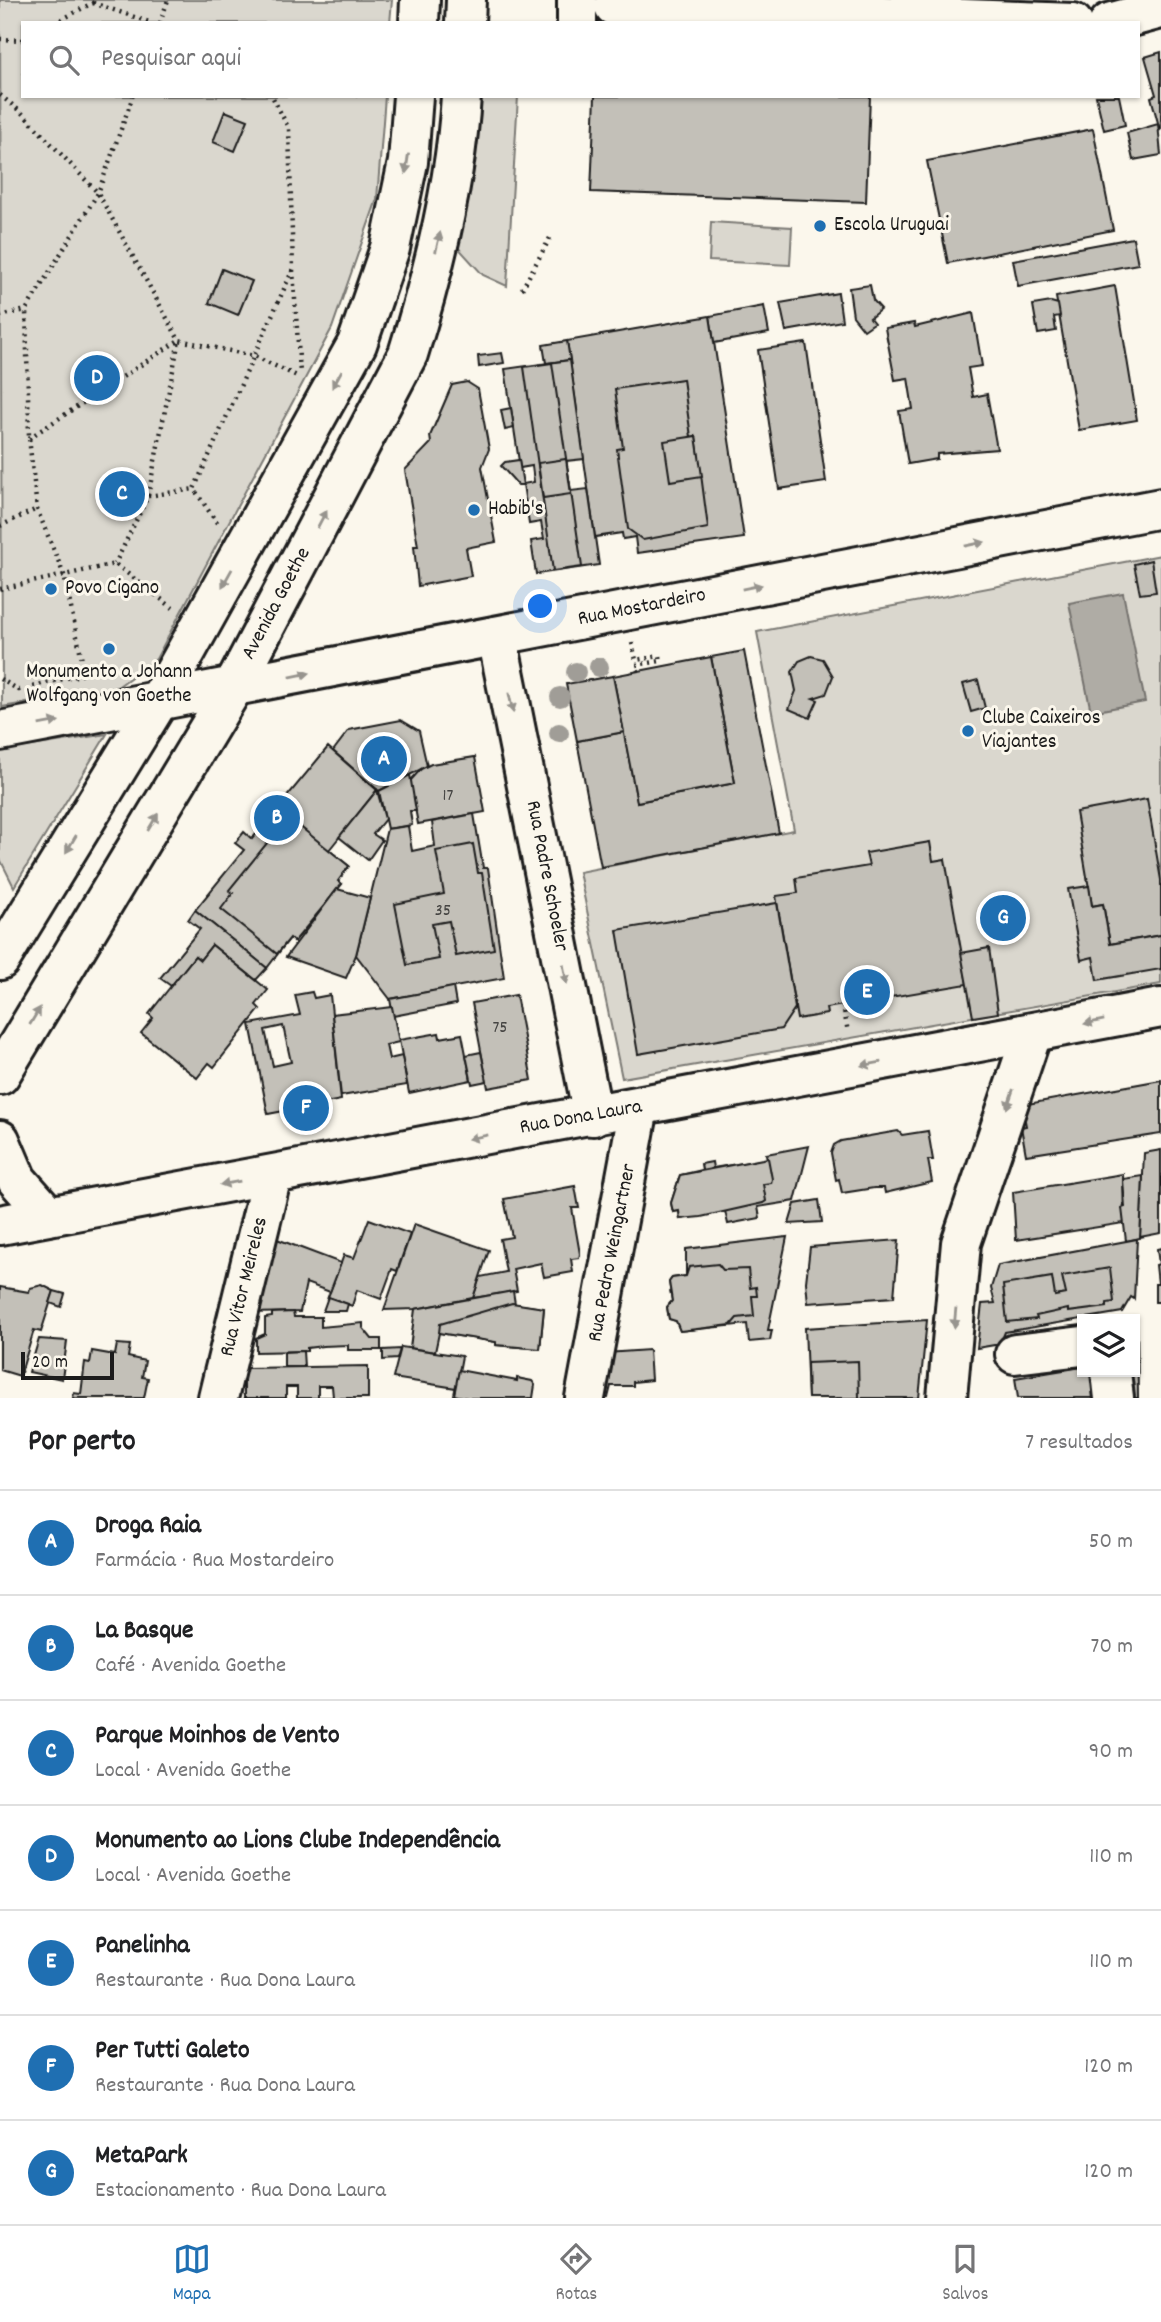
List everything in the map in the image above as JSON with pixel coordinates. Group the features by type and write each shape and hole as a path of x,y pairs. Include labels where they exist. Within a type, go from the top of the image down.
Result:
{"main road":[{"path":"419,21 420,0"},
{"path":"465,21 466,0"},
{"path":"577,0 577,21"},
{"path":"614,6 1019,21"},
{"path":"1116,21 1161,9"},
{"path":"0,960 158,702 239,555 315,385 357,344 390,248 408,162 413,98"},
{"name":"Avenida Goethe","path":"0,1075 233,688 408,354 422,308 458,150 461,98"},
{"name":"Rua Mostardeiro","path":"0,732 1161,508"},
{"name":"Rua Padre Schoeler","path":"497,636 593,1115"},
{"name":"Rua Dona Laura","path":"0,1225 1161,1009"},
{"path":"947,1398 961,1243 1032,1034"},
{"name":"Rua Pedro Weingartner","path":"585,1398 639,1107"},
{"path":"0,1140 17,1180 48,1215"},
{"name":"Rua Vitor Meireles","path":"218,1398 272,1175"},
{"path":"1015,1354 1077,1347"},
{"path":"1112,1377 1114,1398"}],"path":[{"path":"161,21 168,0"},
{"path":"59,21 96,1 147,21"},
{"path":"0,39 21,40"},
{"path":"0,95 21,111 97,193 179,340 148,496 115,564"},
{"path":"0,679 19,690 85,674 64,575 37,509 29,438 26,310 97,193 132,98"},
{"path":"273,98 289,129 293,269 315,385"},
{"path":"522,289 550,239"},
{"path":"194,489 293,269"},
{"path":"0,316 26,310"},
{"path":"29,438 179,340 254,356 315,385"},
{"path":"148,496 194,489"},
{"path":"194,489 239,555"},
{"path":"0,526 37,509"},
{"path":"0,589 115,564 199,627"},
{"path":"626,611 637,666"}],"shaded area":[{"path":"0,0 392,0 390,21 21,21 21,98 385,98 377,199 332,328 156,659 116,688 2,707"},
{"path":"477,98 518,98 507,286 483,275 454,243"},
{"path":"711,222 792,227 790,265 709,261"},
{"name":"Clube Caixeiros Viajantes","path":"1161,555 1161,984 622,1078 579,872 794,830 757,632"},
{"path":"1123,593 1145,702 1091,712 1069,603"},
{"path":"107,734 14,887 0,859 0,751"}],"building":[{"path":"1161,52 1160,130 1151,97 1156,95 1145,57"},
{"name":"Escola Uruguai","path":"595,98 870,98 866,202 591,192"},
{"path":"1096,98 1119,98 1125,125 1104,130"},
{"path":"225,111 248,120 235,151 213,142"},
{"path":"1158,124 1161,155 1133,160 1127,133"},
{"path":"1093,129 1113,230 948,263 927,161"},
{"path":"1133,238 1138,264 1018,286 1013,260"},
{"path":"222,269 252,281 238,315 209,303"},
{"path":"870,285 873,300 881,309 870,318 874,323 864,330 853,316 849,288"},
{"path":"1115,286 1137,420 1079,430 1056,297"},
{"path":"838,293 842,321 786,331 780,303"},
{"path":"1051,302 1058,304 1060,316 1054,317 1056,331 1038,334 1033,305"},
{"path":"764,306 769,333 714,343 710,316"},
{"path":"973,313 982,366 968,368 973,397 987,394 997,449 937,454 937,459 908,464 899,411 913,409 908,378 895,380 885,328 914,323 915,327"},
{"path":"710,316 744,538 637,553 635,537 623,539 622,533 595,537 567,341"},
{"path":"567,341 570,360 546,363 543,345"},
{"path":"806,343 826,482 779,489 758,350"},
{"path":"502,353 504,363 479,367 478,356"},
{"path":"570,360 584,459 566,461 571,491 588,489 599,565 536,574 531,541 544,539 541,522 529,524 523,484 534,482 532,466 520,468 505,369"},
{"path":"552,363 582,567 553,571 524,367"},
{"path":"683,379 691,437 696,436 708,528 643,540 628,529 617,449 623,448 615,389"},
{"path":"467,382 478,389 489,449 482,467 496,542 466,548 471,576 418,586 414,546 418,546 405,470 431,443 430,436 452,385"},
{"path":"511,408 514,428 505,430 501,410"},
{"path":"696,436 702,476 670,481 664,441"},
{"path":"566,459 571,494 543,498 538,463"},
{"path":"519,460 523,485 518,485 501,466 505,462"},
{"path":"1151,560 1156,592 1140,594 1134,564"},
{"path":"744,651 779,833 601,867 577,741 624,732 637,802 735,783 711,657"},
{"path":"811,656 823,659 833,676 826,694 813,698 818,700 810,718 789,709 796,691 792,672 799,661"},
{"path":"711,657 735,783 637,802 613,676"},
{"path":"613,676 624,732 577,741 566,684"},
{"path":"978,680 985,708 971,712 963,684"},
{"path":"401,720 419,731 427,766 379,791 333,751 349,730"},
{"path":"328,747 377,790 329,850 349,866 338,881 342,884 294,942 290,938 267,968 195,910 244,850 235,843 244,832 252,839"},
{"path":"475,757 485,812 418,824 410,781 421,769 431,764"},
{"path":"410,775 416,811 410,811 412,825 387,829 379,791"},
{"path":"377,790 385,819 373,834 382,840 368,860 339,837"},
{"path":"1147,799 1161,880 1161,935 1110,944 1103,904 1092,906 1076,812"},
{"path":"474,814 483,868 488,868 504,978 390,999 356,955 387,829 408,826 412,851 435,846 432,822"},
{"path":"293,821 349,866 338,881 342,884 294,942 290,938 277,954 221,909 233,893 229,890 276,832 280,836"},
{"path":"930,842 933,861 945,859 967,984 826,1008 827,1014 797,1019 776,896 798,893 796,878 869,866 866,853"},
{"path":"473,844 478,873 482,873 494,949 456,956 449,921 432,924 439,959 407,965 395,904 444,894 436,851"},
{"path":"1089,886 1092,906 1103,904 1110,944 1161,935 1161,969 1097,980 1093,957 1081,960 1068,889"},
{"path":"337,889 370,898 356,955 346,978 286,957"},
{"path":"777,903 795,1008 781,1029 638,1054 617,930"},
{"path":"195,910 267,968 256,980 212,945 200,960 195,956 171,986 160,978 200,929 188,920"},
{"path":"212,945 268,990 256,1005 260,1009 214,1067 209,1063 197,1078 141,1033 153,1018 149,1014 195,956 200,960"},
{"path":"989,948 998,1013 973,1017 961,953"},
{"path":"453,987 456,1004 393,1016 390,999"},
{"path":"312,992 314,998 330,995 341,1100 268,1114 250,1024 300,1015 295,995","holes":["283,1026 291,1062 273,1066 265,1030"]},
{"path":"516,995 532,1080 488,1088 472,1003"},
{"path":"392,1007 399,1042 386,1045 389,1059 402,1056 407,1085 341,1096 332,1014"},
{"path":"439,1033 440,1038 462,1034 471,1080 409,1093 399,1040"},
{"path":"481,1052 487,1081 472,1084 466,1055"},
{"path":"1161,1080 1161,1134 1026,1155 1021,1127 1026,1126 1022,1105"},
{"path":"898,1131 902,1135 928,1131 933,1160 928,1160 932,1182 885,1193 884,1188 874,1188 842,1193 839,1179 836,1180 831,1153 834,1145 841,1141"},
{"path":"809,1146 795,1201 758,1207 760,1218 728,1224 725,1211 680,1219 679,1211 673,1212 671,1203 680,1175 702,1170 701,1164 712,1162 713,1168 767,1159 766,1154"},
{"path":"1161,1150 1161,1233 1140,1237 1144,1153"},
{"path":"768,1158 772,1179 771,1183 763,1184 766,1201 763,1203 701,1217 680,1219 679,1211 673,1212 671,1203 680,1175"},
{"path":"1123,1174 1124,1223 1016,1240 1013,1192"},
{"path":"1143,1176 1140,1238 1126,1241 1122,1208 1125,1207 1123,1179"},
{"path":"575,1186 579,1208 572,1208 580,1254 579,1258 571,1259 573,1272 544,1277 541,1263 513,1269 517,1291 473,1298 480,1277 506,1272 500,1239 512,1237 504,1199"},
{"path":"819,1200 822,1222 789,1224 795,1204"},
{"path":"369,1219 410,1234 397,1271 392,1269 381,1299 357,1290 352,1306 328,1297 344,1255 354,1258"},
{"path":"414,1224 489,1250 473,1298 415,1309 384,1310"},
{"path":"787,1237 768,1330 772,1330 770,1340 749,1342 747,1324 680,1331 676,1321 669,1319 667,1307 672,1301 669,1282 672,1278 686,1276 686,1249"},
{"path":"277,1239 341,1263 330,1292 306,1283 300,1312 249,1313"},
{"path":"1137,1239 1134,1299 1131,1297 1122,1312 1077,1314 1077,1320 1005,1332 1000,1344 977,1348 982,1304 995,1303 991,1288 998,1265"},
{"path":"899,1240 894,1297 808,1303 806,1282 810,1247"},
{"path":"1161,1248 1161,1302 1155,1302 1155,1284 1158,1284 1156,1265 1159,1264 1157,1249"},
{"path":"718,1264 723,1270 748,1269 750,1288 756,1287 757,1296 752,1296 754,1316 737,1318 731,1325 680,1331 676,1321 669,1319 667,1307 672,1301 669,1282 672,1278 686,1276 689,1267"},
{"path":"1110,1268 1114,1302 1107,1303 1107,1307 1068,1312 1068,1309 1036,1316 1037,1319 1007,1322 1003,1285 1052,1277 1055,1296 1066,1294 1062,1276"},
{"path":"42,1285 54,1291 41,1332 34,1330 20,1376 0,1370 0,1287 29,1292 30,1288"},
{"path":"54,1291 65,1294 61,1307 50,1303"},
{"path":"513,1291 515,1304 544,1308 540,1349 496,1345 496,1342 439,1333 435,1352 410,1348 415,1309"},
{"path":"328,1297 348,1304 346,1311 323,1311"},
{"path":"512,1303 544,1308 540,1349 496,1345 496,1342 439,1333 440,1324"},
{"path":"293,1312 294,1317 321,1317 321,1327 363,1323 363,1328 372,1339 381,1339 381,1350 348,1350 348,1345 307,1348 307,1351 256,1352 256,1338 265,1334 265,1318 272,1317 272,1313"},
{"path":"927,1320 919,1398 808,1398 805,1328"},
{"path":"39,1339 67,1341 62,1379 29,1372"},
{"path":"117,1344 130,1345 128,1357 145,1361 142,1377 148,1378 144,1398 73,1398 74,1393 81,1394 85,1362 90,1363 92,1351 115,1355"},
{"path":"401,1347 462,1356 456,1388 393,1378"},
{"path":"400,1349 397,1359 383,1360 383,1350"},
{"path":"649,1350 651,1380 633,1382 633,1386 611,1386 608,1398 597,1398 606,1353"},
{"path":"303,1351 304,1367 284,1367 284,1352"},
{"path":"858,1361 859,1398 808,1398 807,1363"},
{"path":"368,1366 368,1398 297,1398 297,1387 286,1387 286,1398 244,1398 244,1368","holes":["318,1386 332,1386 333,1397 318,1397"]},
{"path":"1077,1368 1077,1377 1098,1377 1101,1398 1018,1398 1015,1378"},
{"path":"459,1370 517,1381 517,1378 532,1381 535,1385 533,1398 468,1398 454,1395"},
{"path":"1115,1377 1138,1377 1138,1398 1117,1398"}],"place":[{"name":"Escola Uruguai","path":"820,226"},
{"name":"Monumento ao Lions Clube Independência","path":"97,378"},
{"name":"Parque Moinhos de Vento","path":"122,494"},
{"name":"Habib's","path":"474,510"},
{"name":"Povo Cigano","path":"51,589"},
{"name":"Monumento a Johann Wolfgang von Goethe","path":"109,649"},
{"name":"Clube Caixeiros Viajantes","path":"968,731"},
{"name":"Droga Raia","path":"384,759"},
{"name":"La Basque","path":"277,818"},
{"name":"MetaPark","path":"1003,918"},
{"name":"Panelinha","path":"867,992"},
{"name":"Per Tutti Galeto","path":"306,1108"}]}
